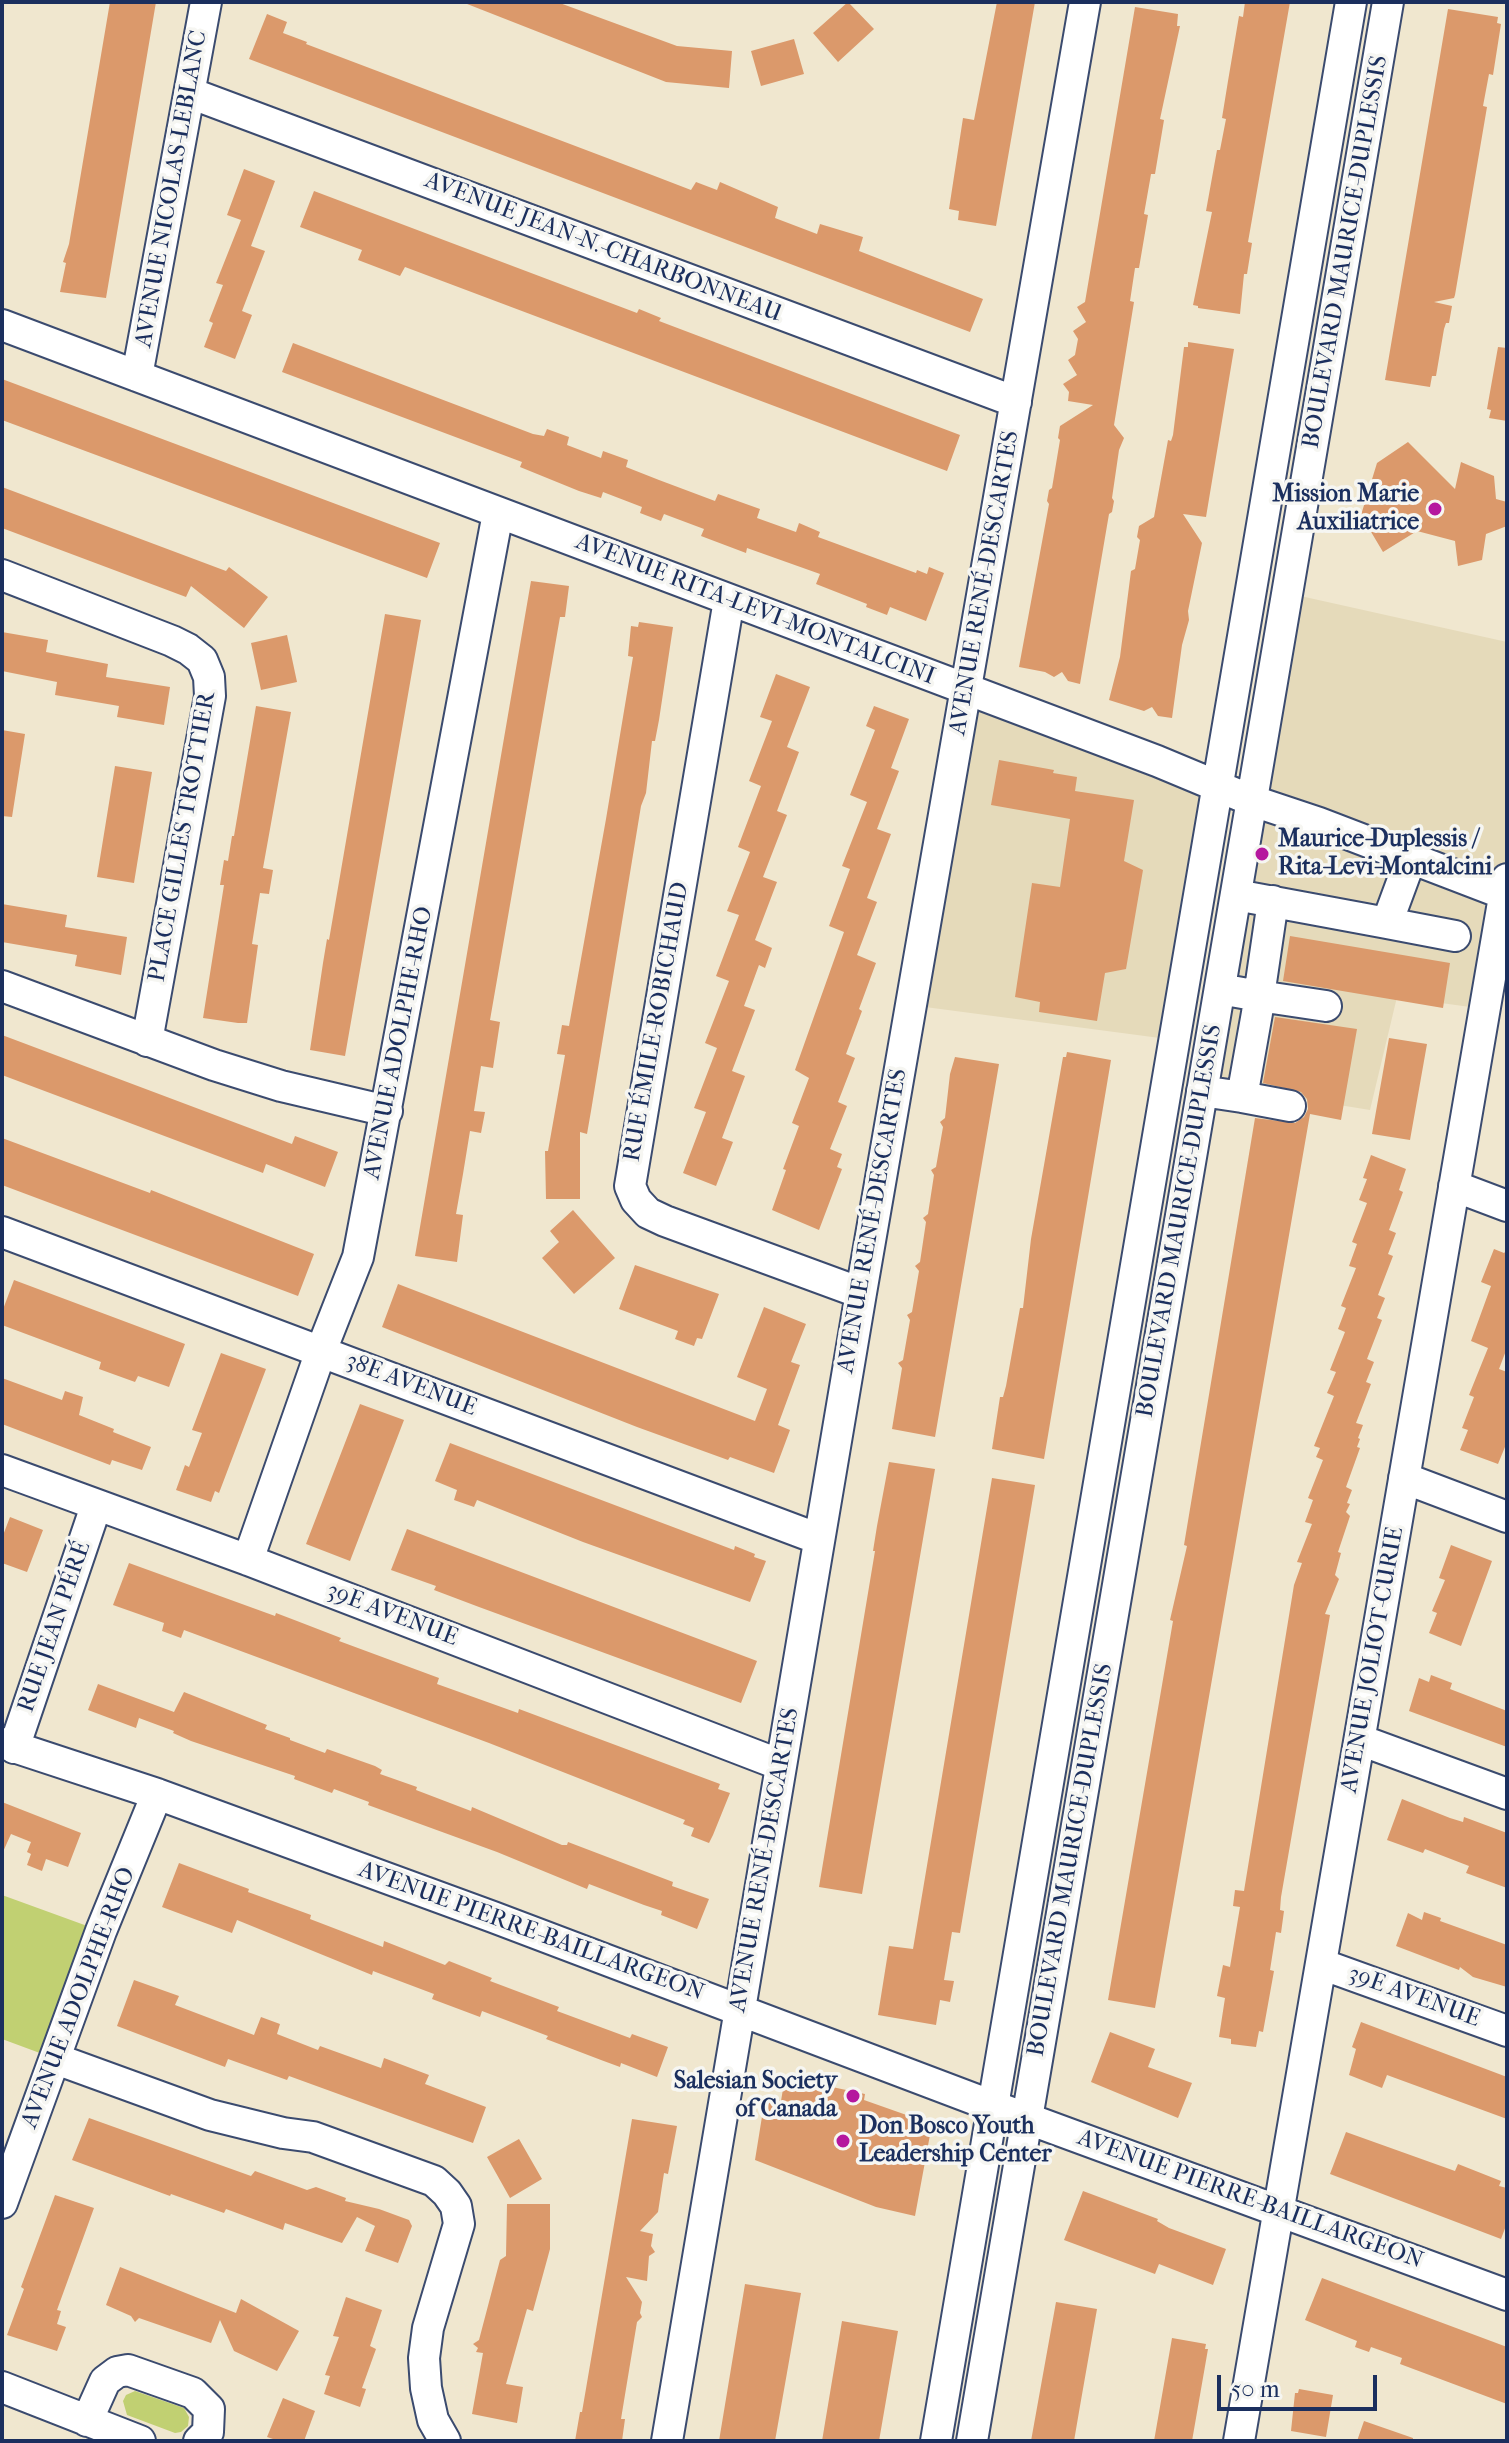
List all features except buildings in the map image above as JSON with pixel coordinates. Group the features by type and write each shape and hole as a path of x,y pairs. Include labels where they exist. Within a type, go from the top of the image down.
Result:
{"street":[{"name":"AVENUE NICOLAS-LEBLANC","path":"137,376 206,2"},
{"name":"AVENUE RENÉ-DESCARTES","path":"667,2441 861,1293 1085,2"},
{"name":"BOULEVARD MAURICE-DUPLESSIS","path":"936,2441 1351,2"},
{"name":"BOULEVARD MAURICE-DUPLESSIS","path":"972,2441 1388,2"},
{"name":"AVENUE JEAN-N.-CHARBONNEAU","path":"190,93 1016,402"},
{"name":"AVENUE RITA-LEVI-MONTALCINI","path":"2,325 966,689 1253,801 1506,890"},
{"name":"AVENUE ADOLPHE-RHO","path":"248,1560 321,1351 358,1257 498,513"},
{"name":"PLACE GILLES TROTTIER","path":"2,575 172,641 202,660 209,677 210,696 147,1041"},
{"name":"RUE ÉMILE-ROBICHAUD","path":"729,600 630,1186 636,1200 648,1213 665,1221 861,1293"},
{"path":"1387,923 1411,858"},
{"name":"AVENUE JOLIOT-CURIE","path":"1239,2441 1506,890"},
{"path":"1236,895 1455,936"},
{"path":"1242,1097 1273,901"},
{"path":"2,986 214,1065 281,1086 387,1111"},
{"path":"1218,998 1258,1005 1326,1006"},
{"path":"1202,1091 1290,1106"},
{"path":"1454,1186 1507,1206"},
{"name":"38E AVENUE","path":"2,1232 819,1539"},
{"name":"39E AVENUE","path":"2,1470 248,1560 781,1765"},
{"path":"1404,1478 1507,1517"},
{"name":"RUE JEAN PÉRÉ","path":"8,1745 96,1506"},
{"path":"1360,1740 1507,1794"},
{"name":"AVENUE PIERRE-BAILLARGEON","path":"8,1745 157,1794 1507,2295"},
{"name":"AVENUE ADOLPHE-RHO","path":"2,2203 101,1931 157,1794"},
{"name":"39E AVENUE","path":"1321,1964 1507,2031"},
{"path":"56,2059 210,2115 313,2137 434,2181 447,2193 456,2206 459,2224 428,2328 424,2358 433,2420 445,2441"},
{"path":"87,2421 105,2381 117,2372 128,2370 193,2393 209,2409 208,2432 199,2441"},
{"path":"2,2387 140,2441"}],"shaded area":[{"path":"1287,593 1507,642 1507,878 1485,1009 1397,997 1370,1110 1203,1083"},
{"path":"966,689 1218,787 1175,1040 910,1005"}],"green space":[{"path":"2,1895 101,1931 56,2059 2,2039"},
{"path":"135,2391 184,2408 189,2417 188,2426 175,2433 127,2415 123,2401 126,2395"}],"place":[{"name":"Mission Marie Auxiliatrice","path":"1435,509"},
{"name":"Maurice-Duplessis / Rita-Levi-Montalcini","path":"1262,854"},
{"name":"Salesian Society of Canada","path":"853,2096"},
{"name":"Don Bosco Youth Leadership Center","path":"843,2141"}]}
